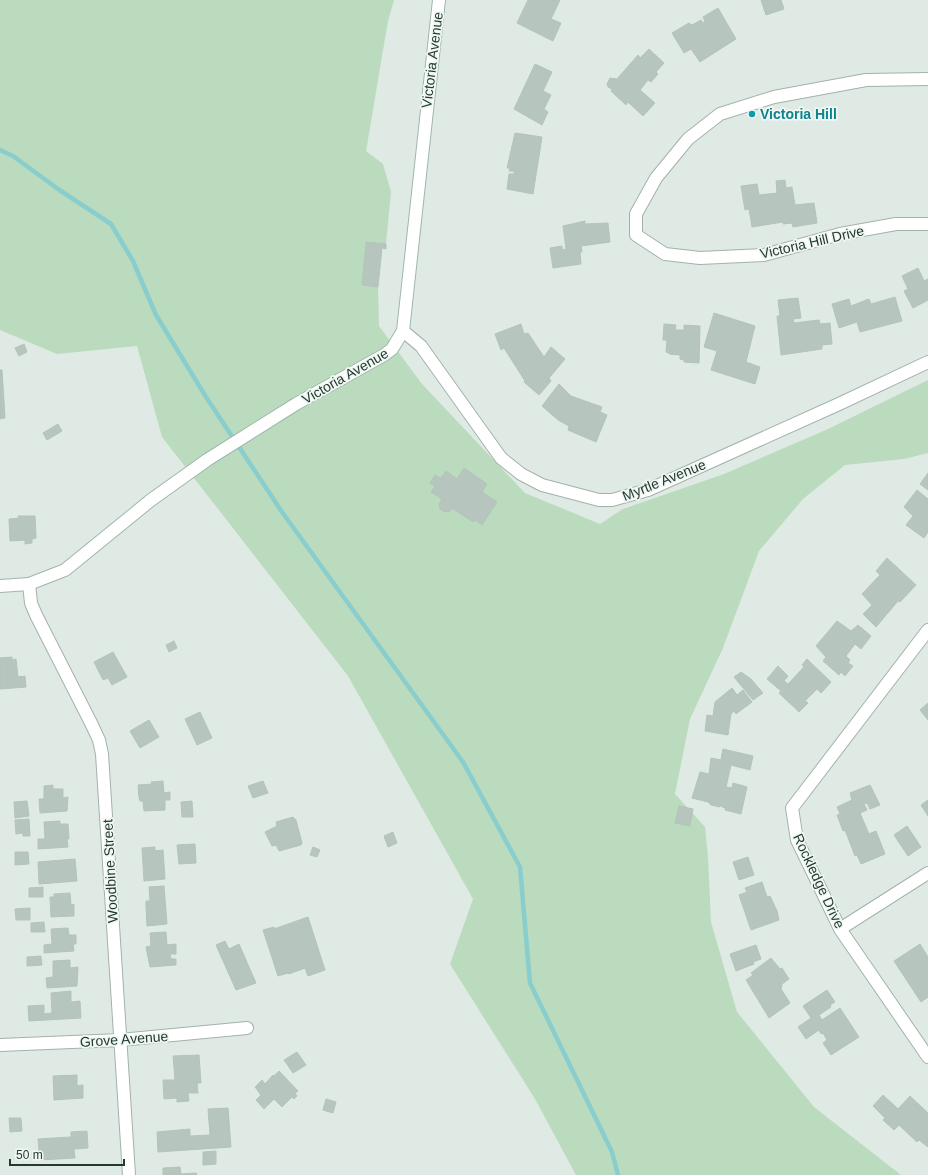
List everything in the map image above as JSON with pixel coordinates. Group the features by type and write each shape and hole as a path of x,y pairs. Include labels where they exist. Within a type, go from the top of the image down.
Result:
{"street":[{"name":"Victoria Avenue","path":"0,586 29,584 53,576 75,563 151,500 207,460 296,404 384,355 392,349 404,331 439,0"},
{"name":"Victoria Hill Drive","path":"928,79 866,80 774,97 720,114 688,139 656,178 636,214 636,235 665,254 700,258 764,255 840,234 889,225 928,224"},
{"name":"Myrtle Avenue","path":"404,331 421,346 501,458 521,474 542,485 606,501 648,490 928,362"},
{"name":"Woodbine Street","path":"29,584 31,603 93,727 102,754 129,1175"},
{"name":"Rockledge Drive","path":"928,630 792,808 797,840 840,929 928,1057"},
{"path":"840,929 928,873"},
{"name":"Grove Avenue","path":"0,1045 120,1040 247,1028"}],"green space":[{"path":"0,0 394,0 388,21 366,151 383,164 391,192 386,244 366,242 362,285 378,287 379,326 422,384 525,493 600,524 623,509 724,474 828,429 928,380 928,453 904,459 845,465 803,499 759,551 723,648 690,719 675,794 705,827 711,922 737,1012 814,1107 901,1175 576,1175 535,1099 450,964 473,899 348,676 162,437 137,346 57,354 0,330"}],"building":[{"path":"528,0 560,0 551,19 561,23 553,41 517,23"},
{"path":"761,0 781,0 784,9 766,15"},
{"path":"718,8 736,39 700,62 691,49 684,53 672,33 689,23 692,25 701,20 703,23 705,21 703,17"},
{"path":"649,49 664,63 656,72 658,74 651,82 648,80 640,90 655,103 643,116 628,102 626,105 611,91 612,89 608,87 607,84 610,78 617,79 638,55 640,58"},
{"path":"535,64 552,72 543,91 551,95 544,109 548,112 542,125 514,109"},
{"path":"515,133 542,137 533,194 507,189 509,174 514,174 514,171 509,171 510,168 507,168"},
{"path":"785,180 786,188 792,187 795,205 814,203 817,223 793,227 792,223 783,224 783,222 752,227 749,209 745,210 741,186 757,184 759,195 777,193 776,181"},
{"path":"585,221 585,224 608,223 610,242 581,246 581,264 553,268 550,248 562,246 562,250 566,249 563,226"},
{"path":"366,242 386,244 386,249 382,248 378,287 362,285"},
{"path":"918,268 924,281 928,279 928,300 913,308 904,291 908,289 902,276"},
{"path":"895,297 902,321 860,332 857,322 839,328 832,304 849,299 851,306 869,299 871,304"},
{"path":"798,298 801,318 793,319 794,323 819,320 820,324 830,323 832,344 822,345 822,349 781,355 777,316 780,316 778,300"},
{"path":"714,313 755,326 746,362 760,367 755,384 711,370 717,351 704,347"},
{"path":"521,324 524,334 528,333 544,357 551,347 565,359 549,378 551,381 539,395 524,382 525,381 504,348 501,350 495,334"},
{"path":"664,324 676,325 675,330 684,330 684,325 700,326 699,363 684,362 684,360 680,359 680,355 669,354 666,352 667,340 663,340"},
{"path":"24,344 27,352 19,356 15,348"},
{"path":"0,370 2,370 5,418 0,419"},
{"path":"559,384 571,396 602,407 600,412 607,415 596,442 568,430 569,426 558,420 542,406"},
{"path":"58,424 62,431 47,440 43,433"},
{"path":"464,468 487,484 482,492 497,502 482,525 475,520 473,522 452,508 450,511 445,512 440,509 439,504 442,499 431,492 435,486 430,483 435,475 441,478 446,471 457,479"},
{"path":"928,473 928,490 920,484"},
{"path":"917,490 928,499 928,532 924,538 906,525 913,516 904,507"},
{"path":"18,516 35,516 36,538 32,539 32,543 25,544 25,540 10,541 9,519 19,518"},
{"path":"887,558 916,585 900,602 898,601 876,627 863,614 872,605 862,594 880,575 876,571"},
{"path":"837,621 851,631 858,625 871,636 861,649 855,644 846,656 850,660 848,663 853,666 845,676 841,672 839,675 823,661 826,657 816,646"},
{"path":"174,641 177,648 169,652 166,645"},
{"path":"113,652 127,677 112,685 108,678 103,680 94,662"},
{"path":"12,657 12,660 16,659 18,677 25,676 26,687 0,689 0,658"},
{"path":"807,659 831,682 821,693 817,689 805,701 808,703 799,712 779,693 781,691 767,679 778,666 788,676 784,681 788,684 804,667 802,665"},
{"path":"741,672 751,679 763,693 753,700 734,677"},
{"path":"732,688 737,695 743,690 752,702 736,714 734,711 731,714 728,735 705,731 707,715 713,716 715,702"},
{"path":"928,703 928,720 920,710"},
{"path":"200,712 212,738 197,745 185,719"},
{"path":"149,720 159,737 140,748 130,731"},
{"path":"723,749 753,756 750,770 731,765 726,787 732,788 733,783 747,787 741,814 725,810 726,806 724,808 720,805 720,807 711,805 708,802 692,798 700,772 709,774 711,758 721,760"},
{"path":"163,781 164,793 170,792 170,800 165,800 165,810 144,811 143,801 140,801 139,797 138,785 152,784 151,782"},
{"path":"263,781 268,793 253,798 248,786"},
{"path":"53,785 53,789 63,789 63,798 68,797 67,811 40,813 39,799 44,799 44,786"},
{"path":"870,785 880,805 870,809 867,803 864,804 867,810 860,813 869,834 876,831 885,854 861,864 857,855 855,856 845,830 843,831 837,815 840,814 837,807 852,800 850,793"},
{"path":"928,800 928,816 921,805"},
{"path":"27,801 29,816 15,818 14,802"},
{"path":"192,801 193,817 182,817 181,802"},
{"path":"679,806 693,809 690,826 675,823"},
{"path":"293,817 296,820 302,843 301,845 279,851 276,845 272,846 265,832 277,826 276,822"},
{"path":"29,819 30,836 23,836 23,833 16,834 15,820"},
{"path":"60,821 60,824 68,824 68,847 38,849 38,839 45,839 44,822"},
{"path":"907,826 921,847 908,856 894,835"},
{"path":"393,832 397,843 388,847 384,836"},
{"path":"195,844 196,863 179,864 177,845"},
{"path":"155,847 155,851 163,850 165,879 144,881 142,848"},
{"path":"313,847 320,850 317,857 310,855"},
{"path":"15,852 28,852 29,864 15,865"},
{"path":"748,857 754,875 739,880 733,862"},
{"path":"75,859 77,881 39,884 38,862"},
{"path":"762,882 767,897 770,896 777,911 779,920 751,930 739,895 747,892 745,888"},
{"path":"164,886 167,924 147,926 146,901 150,901 149,887"},
{"path":"43,887 43,897 29,897 29,888"},
{"path":"70,893 71,905 74,904 74,916 51,917 50,897 54,897 54,894"},
{"path":"30,908 30,920 16,920 15,909"},
{"path":"308,917 325,970 308,976 305,968 289,974 278,976 263,930 274,927 274,929"},
{"path":"44,922 45,932 31,932 31,923"},
{"path":"68,928 69,935 76,935 76,944 73,944 74,951 44,953 44,945 52,944 51,929"},
{"path":"166,932 167,945 176,944 176,954 170,954 171,959 176,959 176,965 150,967 146,947 151,946 150,933"},
{"path":"225,941 229,949 239,944 256,983 236,990 216,945"},
{"path":"920,944 928,957 928,997 921,1002 894,961"},
{"path":"756,945 761,959 753,962 754,964 736,971 730,954"},
{"path":"41,956 42,965 27,966 27,957"},
{"path":"771,958 780,969 782,968 789,979 782,984 781,989 790,1003 769,1018 746,980 753,975 751,973"},
{"path":"70,960 70,968 78,967 77,986 47,988 46,978 53,977 53,961"},
{"path":"827,990 835,1002 830,1005 831,1007 819,1015 822,1020 840,1008 859,1037 831,1055 823,1043 827,1040 823,1033 821,1034 819,1030 806,1039 798,1027 811,1018 803,1006"},
{"path":"71,991 71,1002 80,1001 81,1018 29,1021 28,1006 44,1005 44,1014 52,1013 51,993"},
{"path":"297,1052 306,1065 293,1073 284,1060"},
{"path":"199,1055 201,1083 197,1083 198,1093 188,1093 189,1101 177,1102 177,1098 164,1099 163,1080 175,1080 173,1056"},
{"path":"279,1071 298,1091 295,1093 297,1096 294,1099 292,1097 282,1107 274,1099 264,1109 256,1100 261,1095 255,1087 262,1080 265,1084"},
{"path":"77,1075 77,1086 83,1085 83,1098 54,1100 53,1076"},
{"path":"883,1095 898,1109 910,1096 928,1113 928,1147 919,1140 917,1142 899,1125 894,1130 883,1120 885,1118 873,1106"},
{"path":"326,1099 336,1102 333,1113 323,1110"},
{"path":"228,1108 231,1147 158,1152 157,1132 190,1129 190,1136 210,1135 208,1109"},
{"path":"9,1118 21,1118 22,1131 10,1132"},
{"path":"87,1131 88,1148 74,1149 75,1158 40,1160 38,1139 71,1137 71,1132"},
{"path":"216,1151 216,1164 203,1165 203,1152"},
{"path":"180,1167 181,1174 196,1173 197,1175 163,1175 163,1168"}],"waterway":[{"path":"0,150 13,156 58,189 111,224 133,261 156,315 206,397 282,512 463,762 520,867 530,983 612,1152 618,1175"}],"place":[{"name":"Victoria Hill","path":"752,114"}]}
